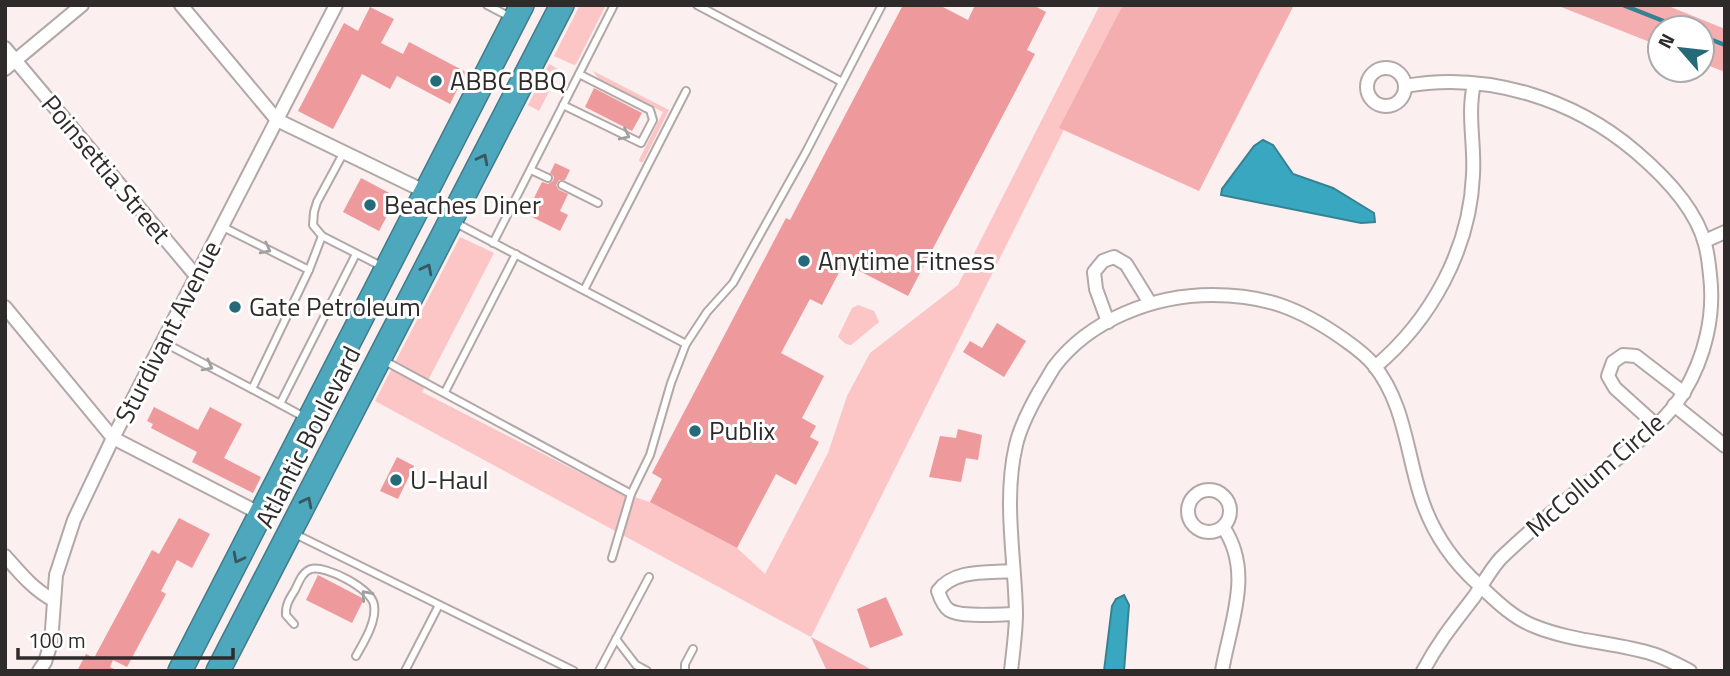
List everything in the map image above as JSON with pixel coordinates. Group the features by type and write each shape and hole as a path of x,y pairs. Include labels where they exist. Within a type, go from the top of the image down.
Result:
{"highway":[{"name":"Atlantic Boulevard","path":"218,671 562,5"},
{"name":"Atlantic Boulevard","path":"180,671 519,12"},
{"path":"291,532 283,515 282,500 314,431 309,420"},
{"path":"239,628 270,545 272,533 269,522 261,514"}],"street":[{"path":"10,65 82,5"},
{"path":"181,5 277,120 426,192 452,220"},
{"name":"Sturdivant Avenue","path":"39,671 51,643 56,575 74,520 113,438 336,5"},
{"name":"Poinsettia Street","path":"5,48 10,65 197,277"},
{"name":"McCollum Circle","path":"1405,86 1453,82 1510,88 1558,104 1623,141 1661,175 1691,214 1705,241 1711,288 1709,329 1702,356 1684,393 1656,425 1499,560 1451,624 1423,671"},
{"path":"1375,367 1394,351 1426,312 1447,276 1461,238 1471,201 1474,175 1470,115 1474,83"},
{"path":"1705,241 1725,232"},
{"path":"1108,322 1096,289 1094,272 1103,261 1114,257 1126,264 1150,303"},
{"path":"1011,671 1016,614 1010,499 1016,445 1031,406 1055,366 1081,339 1108,322 1150,303 1185,295 1243,295 1276,303 1303,314 1366,356 1375,367 1387,383 1402,420 1425,510 1441,543 1463,571 1480,587 1511,613 1533,626 1576,640 1655,654 1690,671"},
{"path":"5,307 113,438 261,514"},
{"path":"1656,425 1615,388 1608,376 1613,362 1623,355 1636,356 1684,393"},
{"path":"1674,405 1725,446"},
{"path":"1222,671 1238,604 1238,572 1231,540 1223,527"},
{"path":"5,556 26,581 53,600"},
{"path":"1013,571 954,576 944,582 938,591 940,600 950,611 963,614 1016,614"}],"lane":[{"path":"487,5 519,12"},
{"path":"494,243 614,5"},
{"path":"697,5 842,82"},
{"path":"612,558 631,494 650,455 685,344 707,312 733,283 882,5"},
{"path":"564,105 641,143 648,131 653,120 650,110 579,74"},
{"path":"584,290 686,92"},
{"path":"344,152 314,212 313,225 322,236 386,269"},
{"path":"531,170 548,178"},
{"path":"562,185 598,203"},
{"path":"452,220 685,344"},
{"path":"222,227 309,270"},
{"path":"252,389 309,270 322,236"},
{"path":"280,404 356,254"},
{"path":"445,392 516,254"},
{"path":"163,342 309,420"},
{"path":"380,359 631,494"},
{"path":"291,532 574,671"},
{"path":"294,624 286,615 285,607 303,574 309,569 329,571 363,589 372,598 375,607 367,636 356,656"},
{"path":"599,671 649,577"},
{"path":"405,671 439,605"},
{"path":"616,639 636,665 647,671"},
{"path":"685,671 685,664 693,649"}],"shaded area":[{"path":"580,5 606,5 574,65 554,56"},
{"path":"1100,5 1126,5 811,637 375,401 460,237 494,253 422,392 618,492 650,502 737,548 765,574 828,453 847,396 870,353 958,285"},
{"path":"1123,5 1294,5 1199,191 1059,128"},
{"path":"1556,5 1666,5 1688,14 1646,14 1646,40"},
{"path":"1716,25 1725,29 1725,72 1716,68"},
{"path":"549,64 560,70 539,111 528,105"},
{"path":"593,71 669,110 643,162 639,160 663,112 598,78"},
{"path":"858,305 874,311 879,322 851,345 846,344 838,337 852,308"},
{"path":"811,637 872,670 827,671"}],"water":[{"path":"1263,140 1273,145 1293,174 1333,188 1374,213 1375,222 1361,223 1221,195 1222,189 1254,146"},
{"path":"1124,595 1129,605 1124,671 1104,671 1112,606 1116,599"}],"building":[{"path":"903,5 939,5 968,20 975,5 1033,5 1046,12 1027,50 1035,54 908,296 844,263 822,305 810,299 781,353 824,376 802,418 816,426 810,437 819,442 796,485 776,474 737,548 650,502 662,479 652,473 786,218 790,220"},
{"path":"370,7 394,19 381,43 403,54 409,42 466,72 450,104 397,76 390,89 362,74 333,129 298,111 344,23 358,31"},
{"path":"594,88 642,113 632,131 585,107"},
{"path":"555,163 570,170 565,180 559,180 556,185 559,190 568,194 560,211 568,215 560,231 526,214 542,182 548,184 553,181 554,177 550,173"},
{"name":"Beaches Diner","path":"361,178 397,197 379,231 343,212"},
{"path":"997,323 1026,341 1004,377 963,352 970,341 982,348"},
{"path":"154,407 198,430 210,407 242,424 224,458 261,477 253,493 192,462 197,452 151,428 153,424 147,421"},
{"path":"958,429 982,435 978,460 966,458 961,482 929,477 940,436 956,438"},
{"path":"397,457 414,466 398,499 380,491"},
{"path":"179,518 210,534 192,568 177,560 161,591 166,594 127,667 113,660 110,667 118,671 77,671 86,654 94,658 152,550 159,554"},
{"path":"318,575 364,599 352,623 306,600"},
{"path":"886,597 903,635 870,648 857,609"}],"waterway":[{"path":"1623,5 1646,14"},
{"path":"1716,41 1725,45"}],"place":[{"name":"ABBC BBQ","path":"436,81"},
{"name":"Beaches Diner","path":"370,205"},
{"name":"Anytime Fitness","path":"804,261"},
{"name":"Gate Petroleum","path":"235,307"},
{"name":"Publix","path":"695,431"},
{"name":"U-Haul","path":"396,480"}]}
